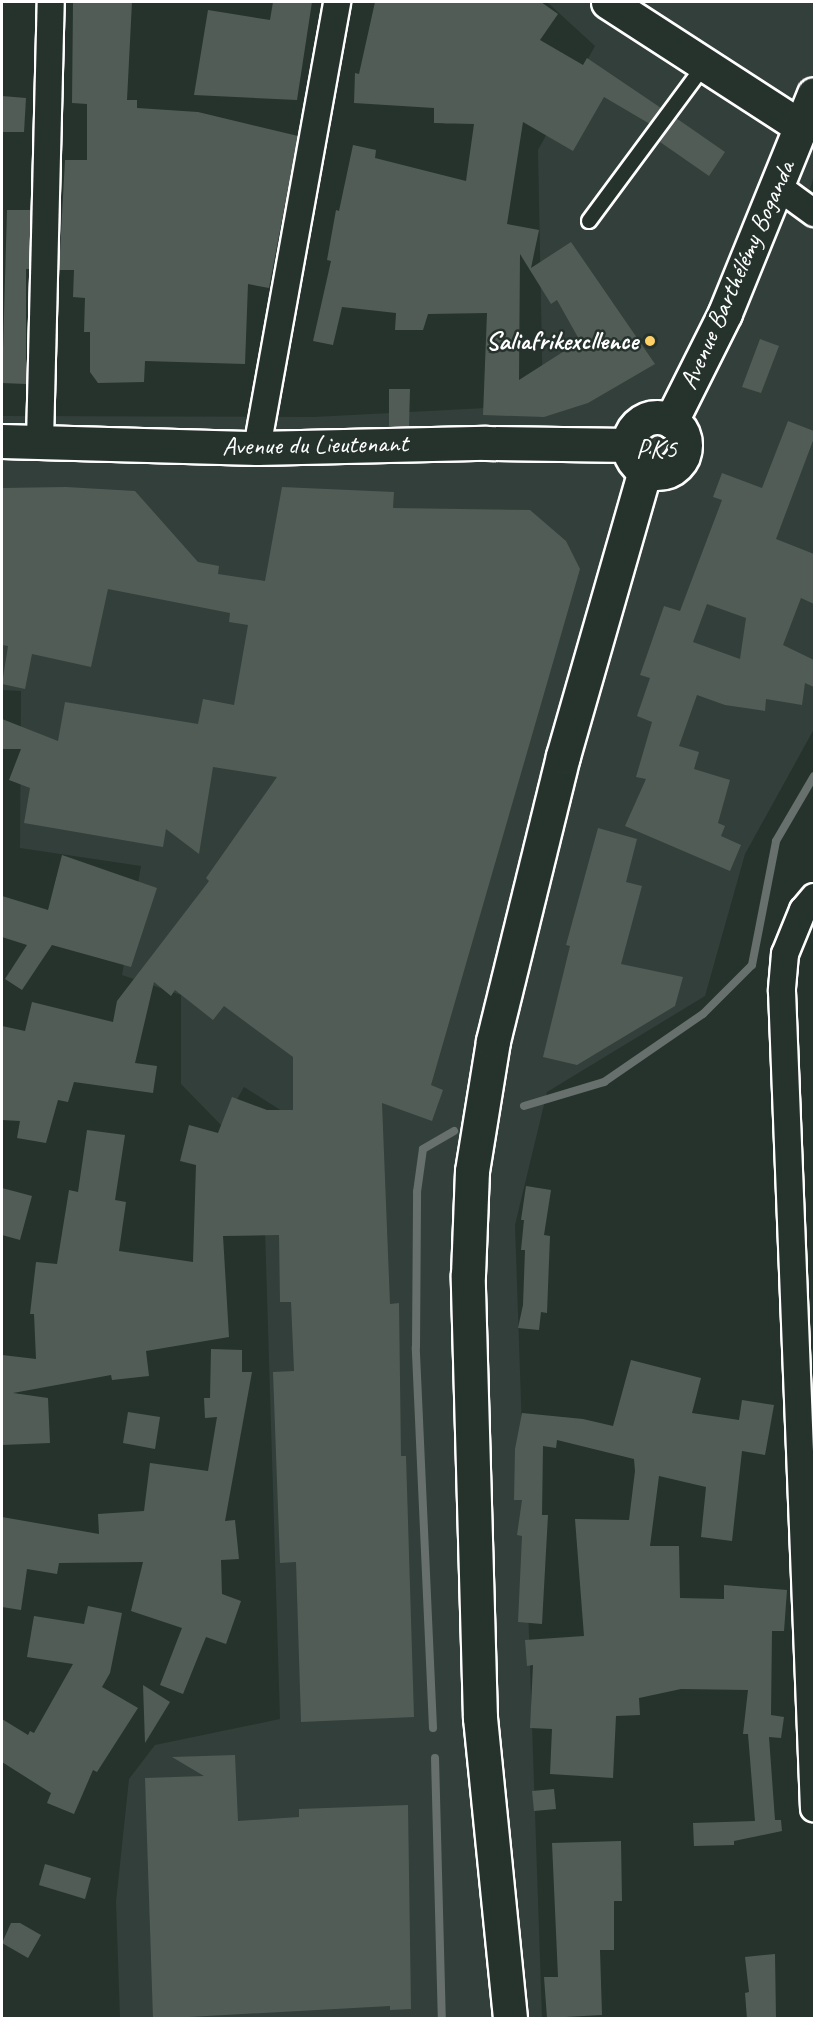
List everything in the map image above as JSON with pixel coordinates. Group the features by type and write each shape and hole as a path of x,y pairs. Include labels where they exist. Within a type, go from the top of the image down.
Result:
{"main road":[{"path":"608,2 803,128"},
{"name":"Avenue Barthélémy Boganda","path":"671,421 725,313 803,128 814,94"},
{"path":"510,2019 480,1718 468,1287 472,1171 493,1041 637,458 641,422 652,417 671,421 684,438 680,461 664,472 637,458"},
{"name":"Avenue du Lieutenant","path":"2,441 257,448 486,443 637,458"}],"street":[{"path":"40,441 51,2"},
{"path":"257,448 337,2"},
{"path":"777,186 814,213"},
{"path":"814,897 803,910 785,954 782,991 814,1808"}],"lane":[{"path":"590,221 705,64"}],"shaded area":[{"path":"547,2 814,2 814,175 810,189 814,193 814,729 745,854 705,996 547,1092 515,1225 542,2018 120,2018 116,1902 129,1779 155,1745 280,1719 264,1197 282,1111 244,1087 222,1126 181,1084 181,995 122,975 141,866 20,848 21,691 2,690 2,416 314,417 543,405 538,150 595,46"}],"building":[{"path":"73,2 132,2 127,100 137,100 137,108 198,112 298,136 269,288 248,284 245,364 145,361 144,382 98,383 90,372 90,332 84,332 85,298 73,297 74,270 59,270 65,160 87,160 87,104 72,103"},
{"path":"273,2 312,2 297,100 194,95 208,10 270,20"},
{"path":"375,2 541,2 558,14 540,40 583,65 587,58 661,108 650,124 604,97 573,151 523,122 507,224 539,230 531,268 571,242 655,364 588,403 544,417 483,415 487,313 428,314 423,330 395,330 396,313 342,307 333,345 313,341 331,261 327,260 336,210 339,211 353,145 376,150 375,158 466,181 474,124 434,123 434,108 354,103 355,73 359,74","holes":["520,254 551,304 557,300 580,341 519,380"]},
{"path":"2,96 26,98 24,132 2,132"},
{"path":"676,118 725,152 709,176 660,142"},
{"path":"7,210 31,210 29,269 26,269 26,384 2,383"},
{"path":"760,339 779,346 761,393 742,387"},
{"path":"389,389 410,389 409,426 389,426"},
{"path":"788,421 814,431 814,438 776,539 814,554 814,604 801,598 783,645 814,660 814,687 805,683 802,705 766,699 765,711 725,705 697,695 679,746 699,752 694,769 730,780 718,823 725,826 721,836 741,845 730,871 625,826 646,779 636,777 652,722 637,716 650,678 640,675 664,606 680,611 722,500 713,497 722,473 762,488","holes":["707,604 746,618 740,659 693,642"]},
{"path":"66,487 135,491 198,562 219,566 218,574 265,581 282,487 394,492 393,508 530,510 566,541 580,569 431,1085 443,1090 432,1121 382,1103 390,1304 399,1303 401,1456 406,1456 414,1717 301,1722 296,1562 280,1563 273,1372 294,1371 291,1302 280,1302 279,1235 223,1236 229,1337 146,1351 149,1376 112,1380 111,1375 13,1393 48,1398 50,1443 2,1445 2,1355 36,1359 34,1314 30,1314 36,1262 57,1264 69,1190 78,1192 87,1130 125,1135 115,1200 126,1202 119,1251 193,1262 196,1165 180,1161 189,1125 218,1133 232,1097 267,1110 293,1110 293,1057 224,1006 213,1020 175,990 171,996 154,982 135,1063 157,1066 153,1093 74,1082 68,1102 58,1100 46,1143 17,1138 20,1121 2,1120 2,1026 25,1031 32,1002 113,1022 117,1001 209,881 206,878 277,777 213,767 199,854 166,829 163,847 24,823 30,788 9,780 21,749 2,749 2,719 58,741 65,702 198,724 203,699 234,705 248,625 229,622 230,613 108,589 91,667 32,654 25,689 2,684 8,646 2,645 2,488"},
{"path":"598,828 637,839 626,882 642,886 621,964 683,977 675,1006 577,1065 543,1057 570,946 566,945"},
{"path":"62,855 157,888 131,967 52,945 22,990 5,979 27,945 2,937 2,896 48,910"},
{"path":"526,1186 551,1190 544,1235 550,1236 547,1313 541,1312 539,1330 518,1328 523,1305 525,1250 521,1250 524,1220 521,1220"},
{"path":"2,1188 32,1196 20,1240 2,1235"},
{"path":"211,1349 242,1350 242,1372 252,1372 225,1521 235,1520 239,1559 221,1560 222,1594 241,1601 226,1644 206,1637 183,1694 160,1685 182,1628 131,1611 143,1562 59,1563 57,1574 27,1569 21,1610 2,1607 2,1517 99,1534 98,1514 144,1511 150,1463 208,1471 217,1417 205,1418 204,1398 210,1398"},
{"path":"631,1360 701,1378 692,1413 739,1420 742,1400 774,1405 765,1455 742,1451 732,1541 701,1537 706,1487 659,1476 650,1546 679,1546 680,1598 724,1599 724,1585 787,1590 784,1631 772,1631 771,1715 784,1717 781,1738 769,1737 775,1820 781,1820 782,1831 734,1841 734,1845 694,1846 693,1823 755,1821 748,1734 743,1734 748,1690 681,1689 639,1698 640,1715 616,1716 613,1778 550,1774 552,1729 530,1728 533,1665 527,1666 525,1640 584,1636 575,1519 629,1520 635,1471 634,1459 557,1440 556,1448 543,1446 542,1515 548,1515 542,1624 518,1622 522,1536 517,1535 522,1500 514,1500 515,1449 522,1413 583,1419 613,1426"},
{"path":"128,1412 160,1417 155,1449 123,1443"},
{"path":"88,1606 122,1613 110,1673 102,1687 138,1708 97,1772 93,1770 74,1814 47,1803 51,1793 2,1762 2,1719 28,1735 30,1731 34,1733 73,1664 27,1657 34,1616 84,1624"},
{"path":"143,1685 170,1702 145,1743"},
{"path":"235,1755 238,1821 299,1817 299,1809 408,1805 411,2009 390,2010 390,2006 153,2019 145,1778 204,1776 172,1757"},
{"path":"554,1789 556,1809 534,1811 532,1791"},
{"path":"621,1841 622,1901 614,1901 614,1950 600,1950 602,2015 547,2018 544,1977 558,1977 552,1843"},
{"path":"45,1864 91,1878 85,1899 39,1885"},
{"path":"11,1923 20,1923 41,1935 28,1958 2,1943"},
{"path":"775,1954 776,2019 747,2019 745,1993 749,1992 745,1957"}],"waterway":[{"path":"524,1106 604,1082 703,1014 752,965 776,841 814,776"},
{"path":"433,1728 416,1347 417,1192 423,1149 454,1131"},
{"path":"435,1758 442,2018"}],"place":[{"name":"Saliafrikexcllence","path":"650,341"}],"district":[{"name":"PK5","path":"657,449"}]}
